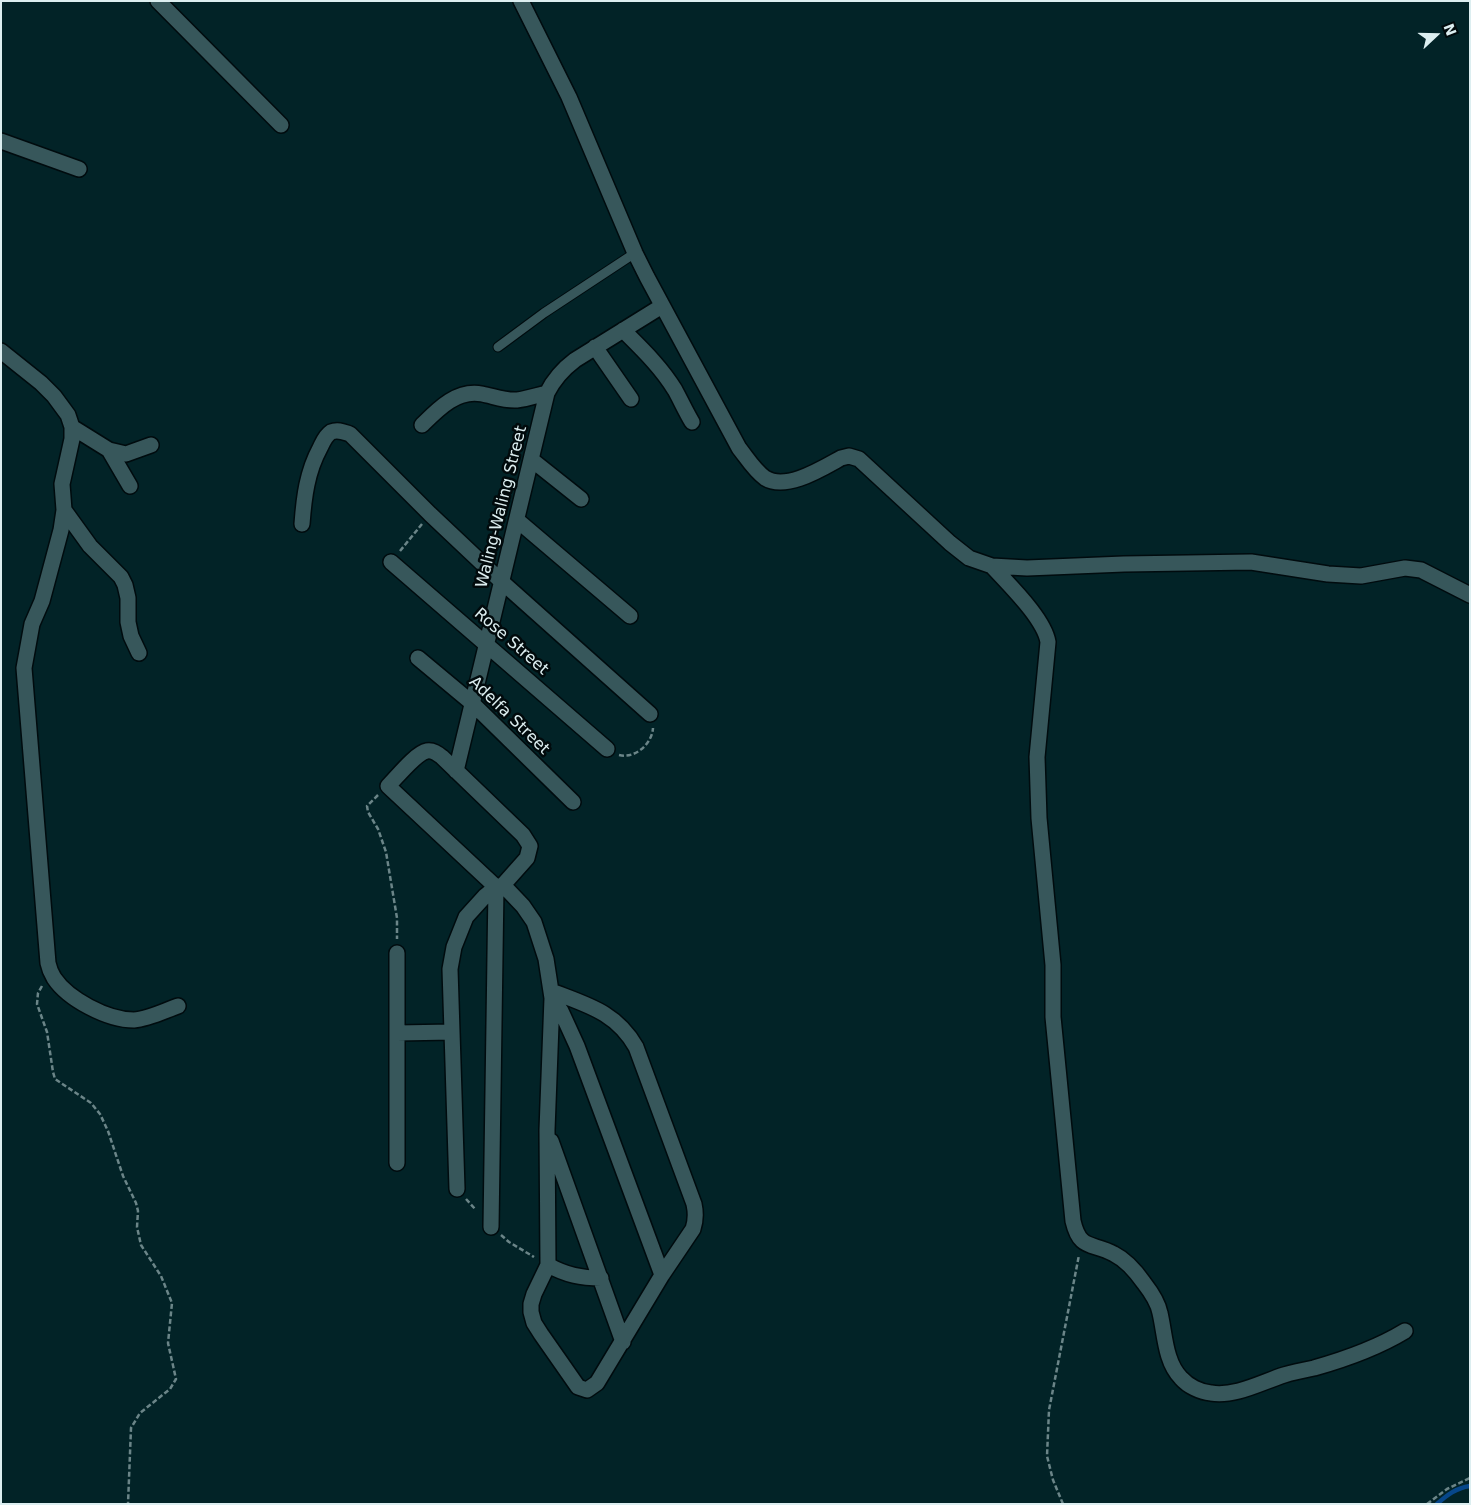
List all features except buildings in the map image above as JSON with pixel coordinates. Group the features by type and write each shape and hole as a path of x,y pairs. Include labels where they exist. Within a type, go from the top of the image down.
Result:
{"street":[{"path":"158,1 281,125"},
{"path":"521,1 569,97 635,253 662,306 739,448 755,469 764,477 774,482 792,482 840,458 848,456 859,459 950,543 969,558 992,566 1027,568 1252,562 1328,574 1361,576 1405,568 1421,570 1470,596"},
{"path":"1,141 79,169"},
{"name":"Waling-Waling Street","path":"456,771 547,393 553,381 563,370 595,347 662,306"},
{"path":"623,330 662,372 675,390 692,422"},
{"path":"595,347 631,399"},
{"path":"1,351 54,396 68,415 72,426 72,439 62,484 64,510 57,548 42,601 32,624 26,646 24,668 24,689 31,740 48,963 52,976 73,998 97,1010 121,1018 134,1020 161,1013 178,1006"},
{"path":"422,425 438,409 466,394 479,393 517,400 547,393"},
{"path":"72,426 109,450 126,454 137,452 151,445"},
{"path":"302,524 304,494 313,461 326,437 332,432 340,430 350,434 430,514 502,582 650,714"},
{"path":"109,450 130,486"},
{"path":"532,460 581,499"},
{"path":"64,510 90,546 121,577 125,585 131,636 139,653"},
{"path":"517,520 630,616"},
{"name":"Rose Street","path":"391,562 607,749"},
{"path":"992,566 1036,616 1047,634 1048,642 1036,757 1039,818 1053,965 1054,1018 1068,1173 1073,1222 1078,1237 1082,1242 1115,1254 1128,1264 1144,1282 1154,1296 1160,1312 1170,1360 1180,1378 1196,1389 1212,1394 1250,1388 1286,1374 1346,1358 1386,1343 1406,1331"},
{"name":"Adelfa Street","path":"418,658 472,703 573,802"},
{"path":"457,1189 450,969 454,947 466,917 475,906 499,886 527,858 530,846 522,835 456,771 435,752 427,751 414,760 388,786 499,886 523,906 534,922 546,960 552,995 547,1130 548,1265 534,1294 531,1312 534,1323 541,1334 578,1387 583,1390 593,1387 623,1342 662,1275 693,1229 696,1221 696,1212 636,1047 627,1032 615,1020 595,1009 552,995"},
{"path":"492,1226 499,886"},
{"path":"397,954 397,1163"},
{"path":"552,995 577,1046 662,1275"},
{"path":"396,1033 452,1032"},
{"path":"547,1130 623,1342"},
{"path":"548,1265 574,1276 601,1278"}],"lane":[{"path":"498,347 544,313 635,253"}],"path":[{"path":"391,562 430,514"},
{"path":"607,749 621,756 633,755 643,748 652,735 653,725 650,714"},
{"path":"388,786 367,806 386,852 397,918 397,954"},
{"path":"52,976 38,993 37,1004 48,1032 55,1079 90,1103 100,1114 108,1131 123,1176 136,1202 138,1211 137,1227 141,1245 161,1276 172,1303 168,1343 176,1379 170,1389 140,1413 131,1428 128,1504"},
{"path":"1063,1504 1052,1480 1047,1456 1049,1410 1082,1242"},
{"path":"1427,1504 1447,1489 1470,1478"}],"waterway":[{"path":"1437,1504 1452,1492 1470,1486"}]}
